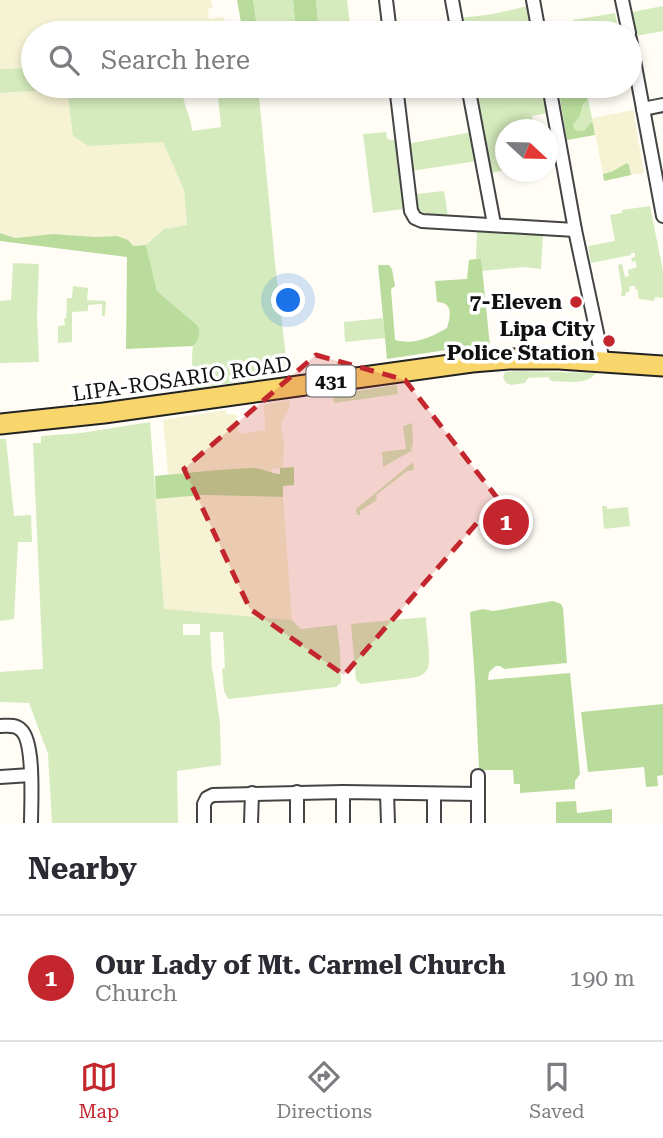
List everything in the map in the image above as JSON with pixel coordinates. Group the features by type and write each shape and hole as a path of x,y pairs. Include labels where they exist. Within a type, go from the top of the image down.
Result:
{"main road":[{"name":"LIPA-ROSARIO ROAD","path":"0,424 112,412 472,362 534,359 663,366"}],"street":[{"path":"386,0 389,21"},
{"path":"452,0 456,21"},
{"path":"533,0 537,21"},
{"path":"622,0 626,21"},
{"path":"397,98 411,211 415,218 422,221 575,230"},
{"path":"470,98 494,224"},
{"path":"551,98 575,230 603,361"},
{"path":"641,98 663,216"},
{"path":"643,109 663,105"},
{"path":"0,726 17,727 24,734 29,746 31,823"},
{"path":"0,777 31,775"},
{"path":"478,776 478,823"},
{"path":"297,792 297,823"},
{"path":"343,792 344,823"},
{"path":"251,823 252,793"},
{"path":"387,793 388,823"},
{"path":"204,823 206,797 213,794 478,794"},
{"path":"434,794 434,823"}],"highlighted area":[{"path":"316,355 405,380 498,499 344,675 250,609 184,469"}],"shaded area":[{"path":"0,0 211,0 213,8 208,9 209,19 224,17 224,21 21,21 21,68 0,69"},
{"path":"21,92 21,98 68,98 73,136 88,146 163,141 184,190 187,225 164,229 146,245 133,246 117,236 53,234 15,238 0,233 0,93"},
{"path":"633,110 644,173 631,175 629,165 603,174 592,118"},
{"path":"289,400 290,406 281,424 284,443 283,468 272,469 272,474 258,468 168,475 163,420 226,410 227,415 236,414 239,434 265,430 264,405"},
{"path":"203,495 283,497 292,620 164,610 156,499"}],"green space":[{"path":"237,0 253,0 256,21 241,21"},
{"path":"253,0 293,0 295,21 256,21"},
{"path":"293,0 316,0 318,21 295,21"},
{"path":"316,0 347,0 350,21 318,21"},
{"path":"528,6 531,21 461,21 460,18"},
{"path":"663,6 663,31 642,35 642,21 634,21 632,12"},
{"path":"615,13 617,21 573,21"},
{"path":"21,68 21,92 0,93 0,69"},
{"path":"68,98 183,98 192,131 221,127 218,98 259,98 288,374 194,389 192,351 198,335 198,326 157,291 146,245 164,229 187,225 184,190 163,142 88,146 73,136"},
{"path":"477,98 546,98 548,113 532,116 533,119 495,119 495,172 491,173"},
{"path":"560,98 588,98 573,125 575,130 584,131 593,123 595,135 567,140"},
{"path":"588,99 593,123 584,131 575,130 573,125"},
{"path":"386,132 387,138 397,140 403,209 373,213 363,134"},
{"path":"472,132 477,161 411,171 407,144"},
{"path":"627,163 631,175 604,181 603,174"},
{"path":"444,191 448,216 418,212 416,194"},
{"path":"650,206 663,271 663,298 655,297 654,301 640,299 635,286 630,286 629,292 621,296 618,265 622,264 625,277 629,276 628,270 637,267 631,258 635,257 635,253 591,263 588,246 615,241 610,215 622,213 622,210"},
{"path":"477,229 543,234 541,269 524,267 482,271 481,258 476,258"},
{"path":"0,233 15,238 53,234 117,236 128,240 133,246 146,245 157,291 198,326 197,341 193,346 126,349 127,257 0,241"},
{"path":"481,258 490,346 387,359 378,265 389,265 392,269 395,286 391,289 395,340 409,342 428,338 447,328 448,307 437,302 435,281 467,279 469,260"},
{"path":"13,263 39,264 39,362 0,363 0,301 11,300"},
{"path":"73,286 88,288 87,300 106,301 105,316 102,316 102,304 88,305 88,311 72,312 72,342 58,343 58,326 65,325 67,298 72,298"},
{"path":"383,318 385,338 345,342 344,322"},
{"path":"505,372 596,373 581,381 551,381 548,377 528,378 525,383 511,385 506,383 503,377"},
{"path":"397,385 398,394 334,403 333,398 337,397 337,394"},
{"path":"150,422 164,609 292,620 301,629 337,625 341,683 336,687 228,699 224,691 222,669 225,668 223,632 210,632 220,724 221,765 177,771 178,823 52,823 48,754 29,703 0,702 0,672 43,669 33,443 41,443 41,436 81,433","holes":["183,624 200,624 200,635 183,635"]},
{"path":"412,423 411,451 383,467 382,452 406,449 403,426"},
{"path":"0,439 6,439 14,516 31,515 32,542 18,542 14,619 0,621"},
{"path":"413,462 414,470 407,471 376,495 377,500 357,515 356,509"},
{"path":"294,467 294,485 283,486 283,497 203,495 156,499 155,476 254,468 280,474 280,468"},
{"path":"602,506 607,506 607,509 628,507 630,526 604,529"},
{"path":"553,601 561,604 563,608 567,663 504,669 496,666 489,672 488,680 570,673 580,774 575,781 575,789 520,793 520,784 514,784 513,770 479,770 470,612"},
{"path":"426,617 429,660 424,674 361,684 356,680 351,624"},
{"path":"663,704 663,775 657,776 658,786 646,787 644,767 588,772 581,712"},
{"path":"576,801 577,813 612,809 612,823 556,823 556,802"}],"place":[{"name":"7-Eleven","path":"576,302"},
{"name":"Lipa City Police Station","path":"609,341"},
{"name":"Our Lady of Mt. Carmel Church","path":"506,522"}]}
